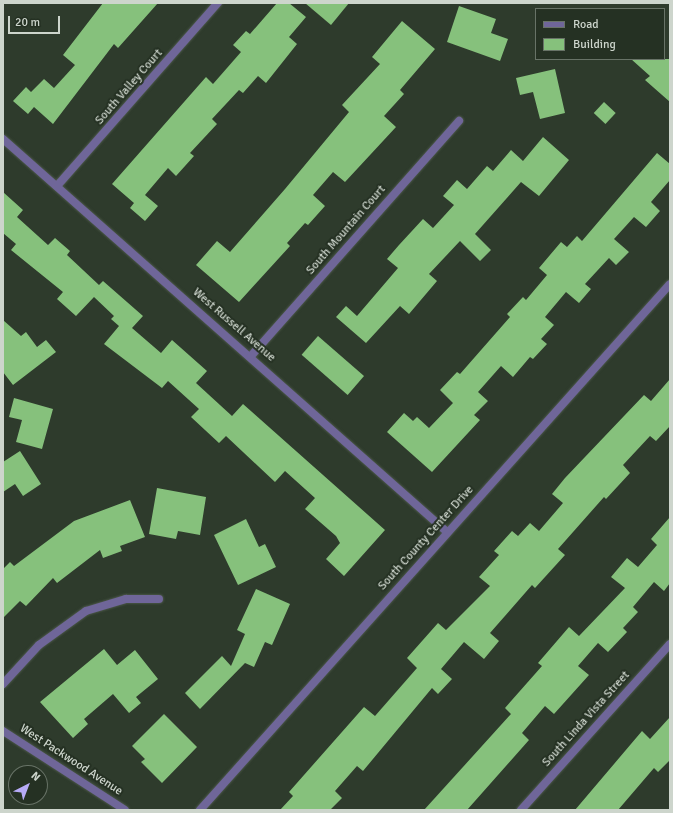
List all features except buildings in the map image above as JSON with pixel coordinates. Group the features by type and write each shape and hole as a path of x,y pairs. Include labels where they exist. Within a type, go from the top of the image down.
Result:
{"street":[{"name":"South Valley Court","path":"57,186 218,3"},
{"name":"South Mountain Court","path":"251,356 459,121"},
{"name":"West Russell Avenue","path":"3,139 251,356 447,532"},
{"name":"South County Center Drive","path":"200,810 670,284"},
{"path":"3,684 39,644 86,611 126,599 159,598"},
{"name":"South Linda Vista Street","path":"521,810 670,644"},
{"name":"West Packwood Avenue","path":"3,731 126,810"}]}
